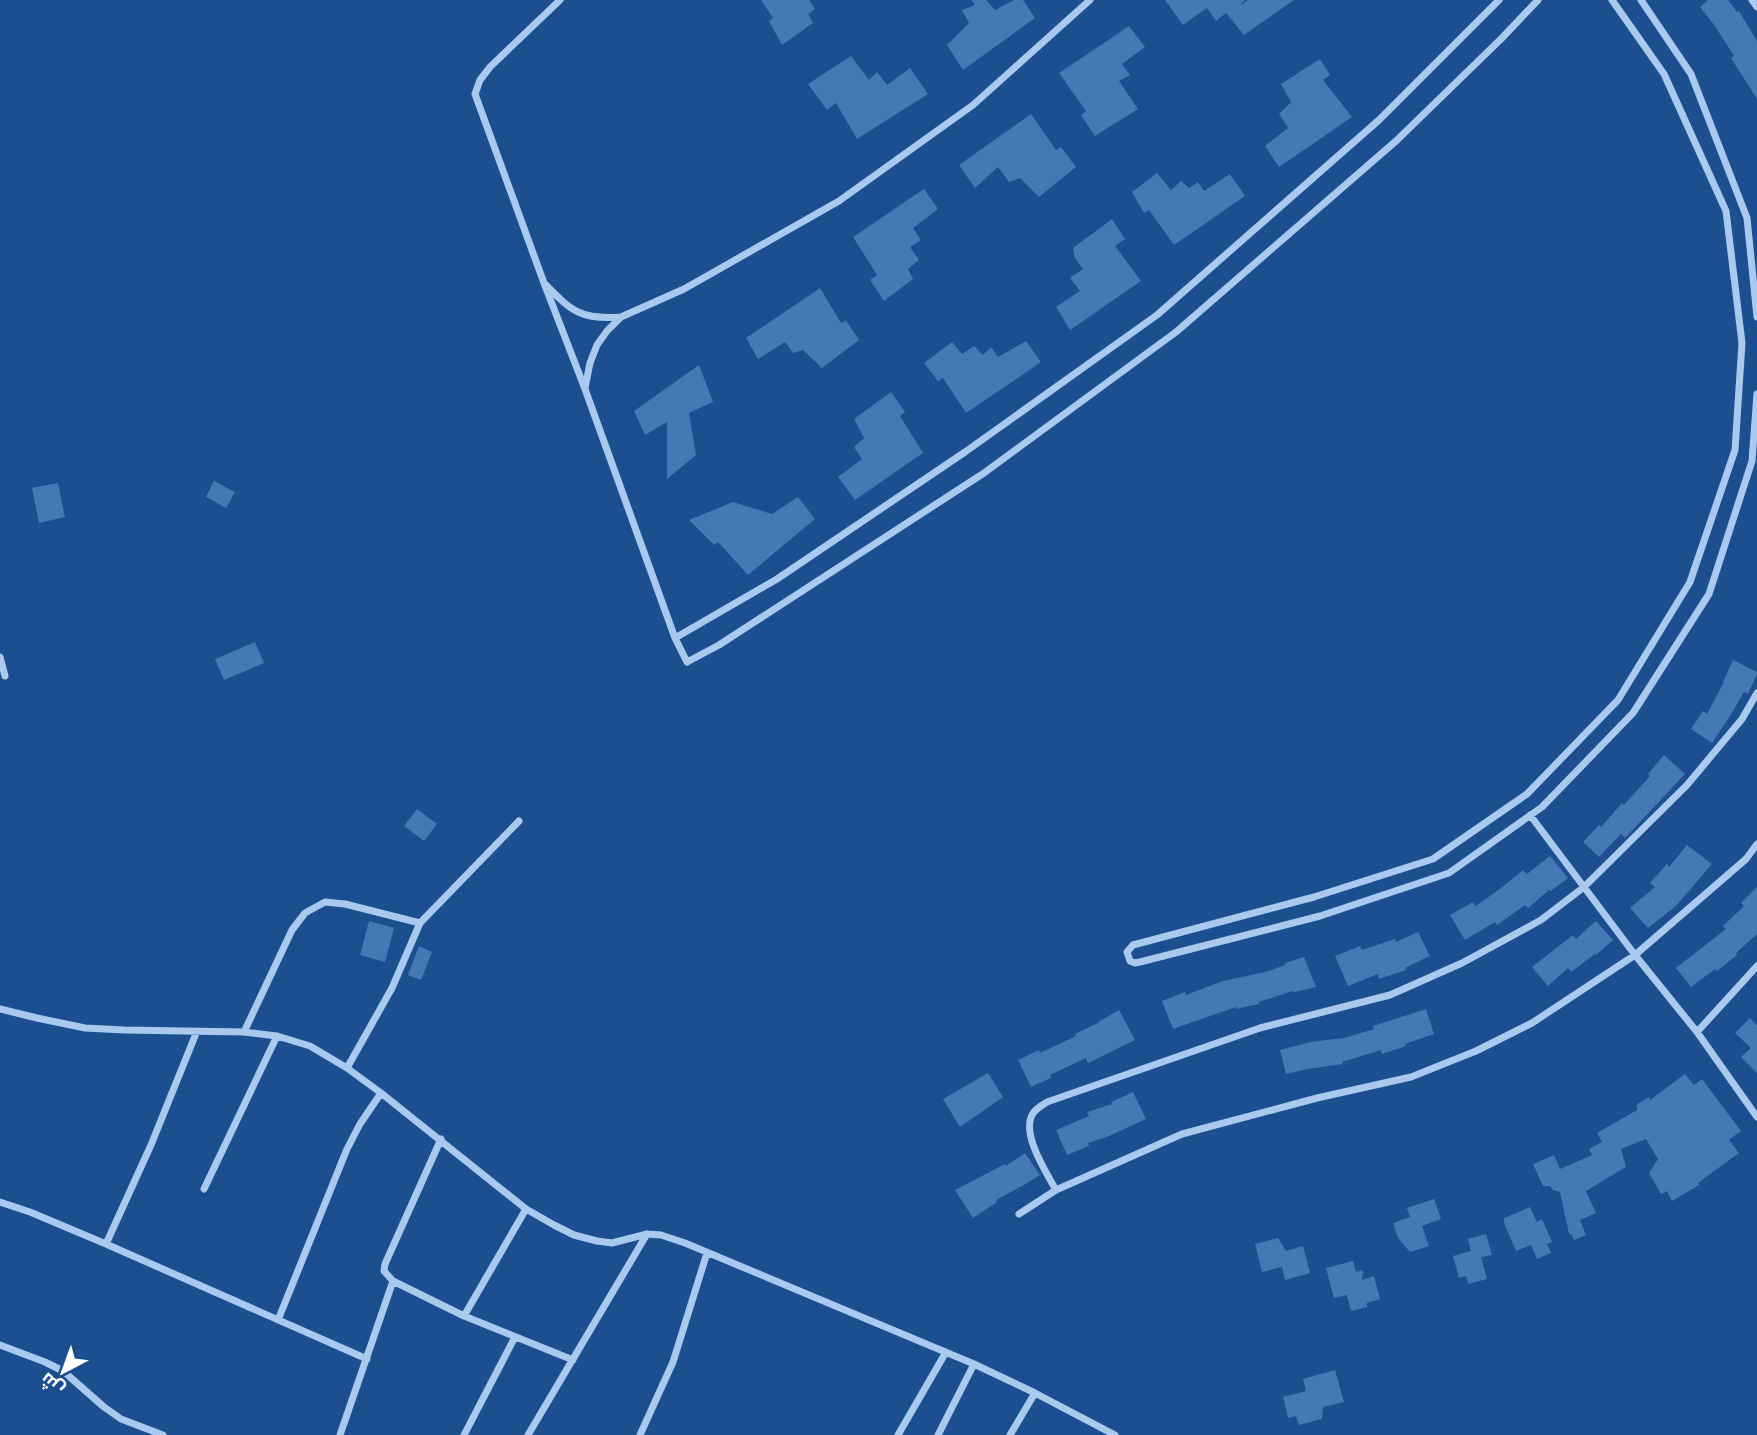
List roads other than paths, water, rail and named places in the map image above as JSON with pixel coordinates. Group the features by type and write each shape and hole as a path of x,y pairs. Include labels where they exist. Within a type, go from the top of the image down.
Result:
{"street":[{"path":"560,0 490,67 480,80 475,94 675,638 687,662 719,645 985,473 1176,332 1396,141 1538,0"},
{"path":"544,283 564,303 582,315 600,319 621,317 684,289 839,201 973,105 1090,0"},
{"path":"675,638 788,572 965,452 1157,315 1379,120 1499,0"},
{"path":"1612,0 1664,74 1726,211 1742,342 1735,450 1690,582 1618,699 1527,794 1433,859 1314,897 1133,945 1127,951 1130,961 1140,962 1320,916 1449,873 1542,807 1633,713 1709,594 1752,461 1757,394"},
{"path":"1641,0 1691,74 1747,218 1757,317"},
{"path":"1752,0 1757,7"},
{"path":"585,389 597,345 621,317"},
{"path":"0,657 5,676"},
{"path":"1056,1190 1031,1138 1029,1125 1033,1112 1047,1101 1260,1028 1390,995 1462,963 1541,920 1584,887 1687,785 1742,719 1757,693"},
{"path":"1530,815 1635,956 1697,1032 1757,1117"},
{"path":"347,1068 392,988 420,923 519,821"},
{"path":"1019,1214 1056,1190 1182,1134 1317,1098 1411,1077 1476,1051 1532,1023 1635,956 1746,859 1757,844"},
{"path":"244,1032 292,930 305,913 325,902 420,923"},
{"path":"1697,1032 1757,966"},
{"path":"0,1009 85,1028 244,1032 277,1036 310,1046 347,1068 442,1139 526,1209 575,1235 612,1243 647,1234 685,1243 974,1364 1115,1435"},
{"path":"106,1244 197,1031"},
{"path":"204,1189 277,1036"},
{"path":"278,1320 346,1149 381,1093"},
{"path":"442,1139 384,1271 393,1281 464,1315 573,1360"},
{"path":"0,1202 106,1244 367,1359"},
{"path":"464,1315 526,1209"},
{"path":"528,1435 647,1234"},
{"path":"640,1435 673,1362 707,1253"},
{"path":"340,1435 393,1281"},
{"path":"464,1435 515,1337"},
{"path":"0,1345 63,1371 121,1419 163,1435"},
{"path":"898,1435 946,1352"},
{"path":"938,1435 974,1364"},
{"path":"1010,1435 1035,1393"}]}
